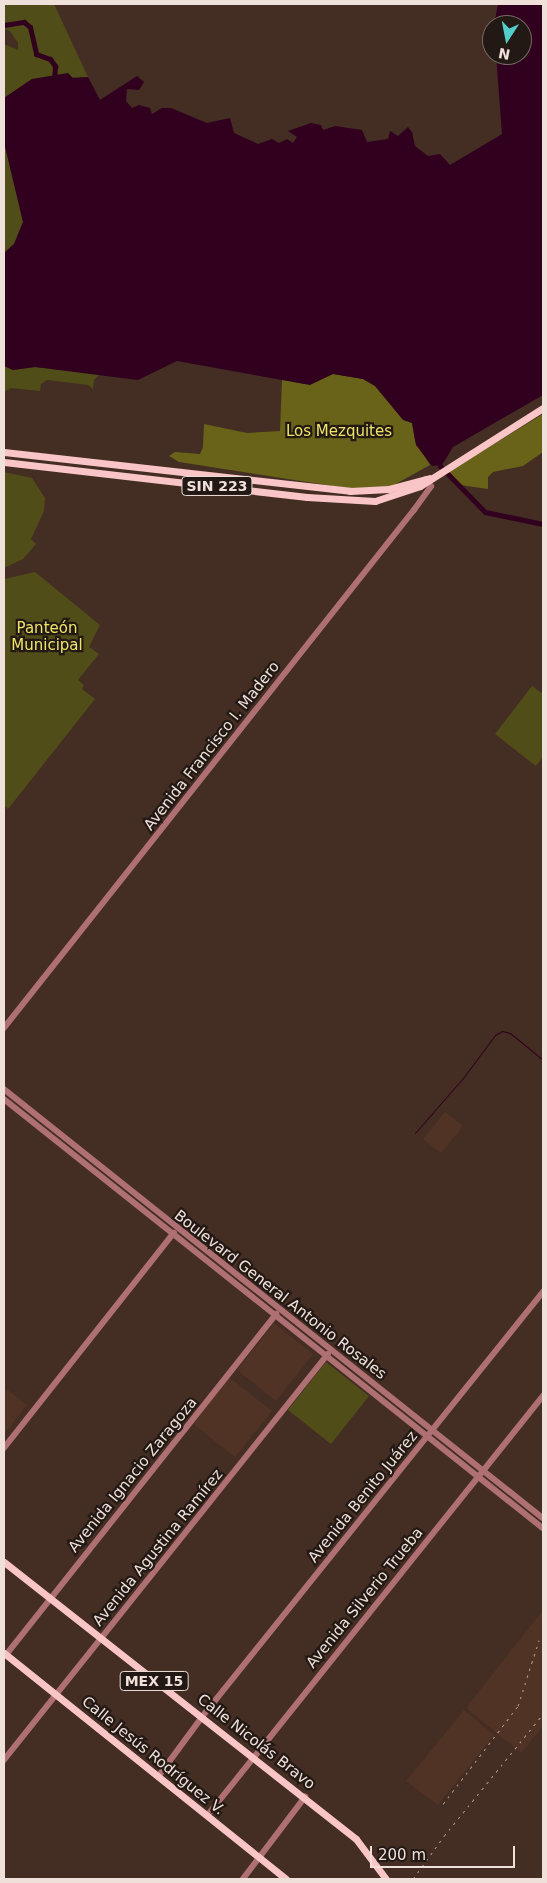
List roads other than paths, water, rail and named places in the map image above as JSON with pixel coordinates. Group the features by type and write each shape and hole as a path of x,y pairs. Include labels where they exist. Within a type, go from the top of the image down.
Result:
{"main road":[{"name":"SIN 223","path":"4,462 283,494 375,501 400,495 543,408"},
{"name":"SIN 223","path":"4,452 285,484 371,491 400,487 427,479"},
{"path":"283,494 285,484"},
{"name":"Calle Nicolás Bravo","path":"4,1562 356,1839 386,1879"},
{"name":"Calle Jesús Rodríguez V.","path":"5,1654 286,1879"}],"street":[{"name":"Avenida Francisco I. Madero","path":"4,1028 378,557 431,488 427,479"},
{"name":"Boulevard General Antonio Rosales","path":"4,1089 274,1316 543,1528"},
{"name":"Boulevard General Antonio Rosales","path":"4,1099 174,1232 331,1350 543,1518"},
{"path":"4,1448 174,1232"},
{"name":"Avenida Benito Juárez","path":"158,1777 202,1717 543,1292"},
{"name":"Avenida Ignacio Zaragoza","path":"5,1654 279,1310"},
{"name":"Avenida Agustina Ramírez","path":"4,1760 331,1350"},
{"name":"Avenida Silverio Trueba","path":"207,1816 543,1396"},
{"path":"243,1879 305,1798"}],"waterway":[{"path":"4,25 24,22 30,27 36,54 50,59 55,66 54,80"},
{"path":"440,466 485,512 543,524"},
{"path":"415,1133 463,1078 495,1035 502,1031 510,1033 543,1060"}],"railway":[{"path":"443,1804 518,1706 539,1640"},
{"path":"413,1879 444,1836 543,1714"}],"park label":[{"name":"Los Mezquites","path":"339,432"},
{"name":"Panteón Municipal","path":"47,636"}]}
